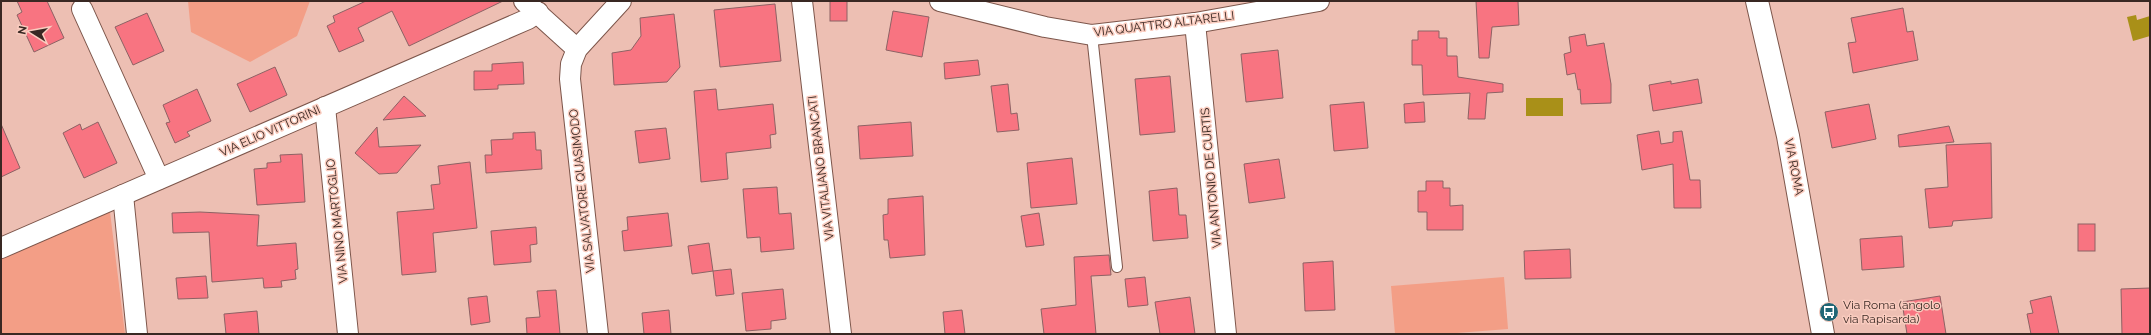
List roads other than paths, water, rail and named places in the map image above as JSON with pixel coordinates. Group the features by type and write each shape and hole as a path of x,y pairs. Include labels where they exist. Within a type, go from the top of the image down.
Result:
{"main road":[{"name":"VIA ROMA","path":"1757,1 1790,144 1823,334"}],"street":[{"path":"531,6 577,49 621,1"},
{"name":"VIA VITALIANO BRANCATI","path":"802,1 841,334"},
{"name":"VIA QUATTRO ALTARELLI","path":"940,1 1045,27 1092,35 1196,23 1319,1"},
{"name":"VIA ELIO VITTORINI","path":"1,248 528,19 531,6"},
{"path":"82,9 159,179"},
{"name":"VIA ANTONIO DE CURTIS","path":"1196,23 1226,334"},
{"name":"VIA SALVATORE QUASIMODO","path":"577,49 571,64 570,79 598,334"},
{"name":"VIA NINO MARTOGLIO","path":"325,107 348,334"},
{"path":"123,195 138,334"}],"lane":[{"path":"1092,35 1117,267"}],"place":[{"name":"Via Roma (angolo via Rapisarda)","path":"1829,312"}]}
